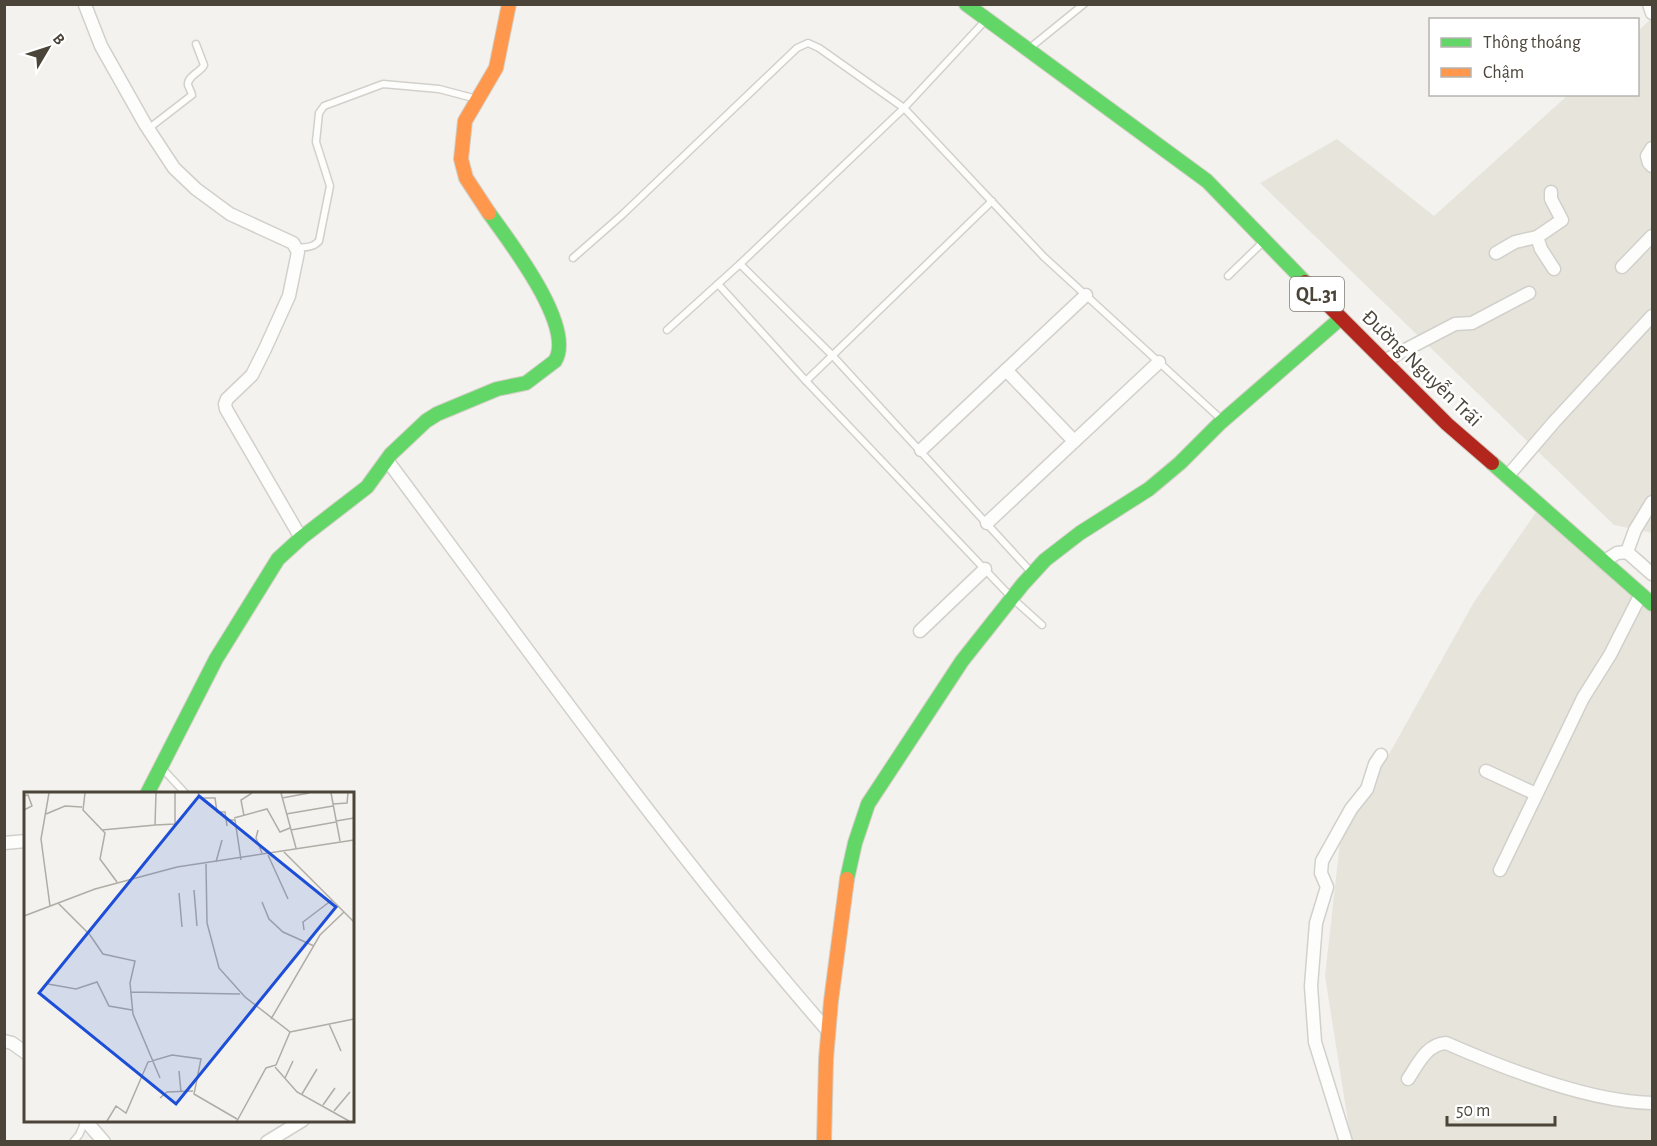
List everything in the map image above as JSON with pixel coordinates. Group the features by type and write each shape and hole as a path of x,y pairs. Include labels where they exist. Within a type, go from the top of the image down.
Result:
{"main road":[{"path":"148,792 216,659 278,559 301,538 355,498 413,432 437,414 497,389 526,383 555,361 558,356 559,340 545,297 479,200 466,178 461,159 465,122 495,68 509,4"},
{"name":"Đường Nguyễn Trãi","path":"966,4 1208,181 1447,424 1653,604"},
{"path":"824,1142 828,1031 845,886 855,843 868,804 962,661 1045,560 1080,532 1149,489 1341,318"}],"street":[{"path":"1649,4 1653,13"},
{"path":"85,5 101,46 148,129 174,168 196,189 230,214 282,237 297,248 289,296 266,349 252,375 225,404 250,452 301,538"},
{"path":"1653,148 1647,156 1648,163 1653,166"},
{"path":"1496,253 1515,242 1537,237 1562,220 1551,199 1551,192"},
{"path":"1537,237 1541,249 1554,269"},
{"path":"1622,267 1652,239"},
{"path":"1384,361 1455,324 1472,324 1529,293"},
{"path":"921,450 1086,295"},
{"path":"1507,477 1554,422 1653,316"},
{"path":"987,523 1159,362"},
{"path":"1006,370 1074,441"},
{"path":"387,460 647,808 771,966 828,1031"},
{"path":"1627,552 1635,530 1653,502"},
{"path":"1603,562 1617,553 1627,552 1653,574"},
{"path":"920,631 985,569"},
{"path":"1500,870 1583,698 1610,655 1641,594"},
{"path":"1346,1142 1314,1042 1311,986 1317,923 1327,887 1320,867 1351,809 1367,789 1371,774 1381,755"},
{"path":"1486,771 1536,794"},
{"path":"4,843 24,841"},
{"path":"4,1041 12,1043 24,1052"},
{"path":"1408,1079 1429,1050 1446,1043 1521,1072 1588,1093 1638,1103 1653,1103"},
{"path":"87,1122 104,1142"},
{"path":"267,1142 300,1122"}],"lane":[{"path":"1028,50 1084,4"},
{"path":"667,330 904,108 986,19"},
{"path":"573,258 622,215 797,48 808,43 819,48 904,108 1044,257 1223,421"},
{"path":"148,129 192,95 188,84 190,78 202,69 204,64 196,44"},
{"path":"297,248 310,247 319,241 328,200 330,186 316,142 319,113 324,106 383,84 439,89 477,99"},
{"path":"806,381 992,201"},
{"path":"1228,276 1265,240"},
{"path":"740,264 832,355 1033,573"},
{"path":"718,284 806,381 1012,598 1042,625"},
{"path":"161,766 184,792"},
{"path":"73,1142 84,1122"}],"shaded area":[{"path":"1652,18 1652,533 1614,525 1260,183 1337,139 1434,216 1567,96 1639,96 1639,30"},
{"path":"1539,508 1652,613 1651,1141 1351,1141 1325,976 1340,842 1474,602"}],"traffic: fast":[{"path":"966,4 1207,181 1305,282"},
{"path":"148,792 216,659 278,559 301,538 367,487 391,454 426,421 437,414 497,389 526,383 555,361 559,346 556,327 549,307 524,263 489,213"},
{"path":"847,879 855,843 868,804 962,661 1023,584 1045,560 1080,533 1149,489 1180,463 1219,424 1341,318"},
{"path":"1492,463 1652,604"}],"traffic: slow":[{"path":"489,213 466,178 461,159 465,121 496,68 509,4"},
{"path":"824,1142 826,1059 831,1001 847,879"}],"traffic: jam":[{"path":"1305,282 1447,424 1492,463"}]}
